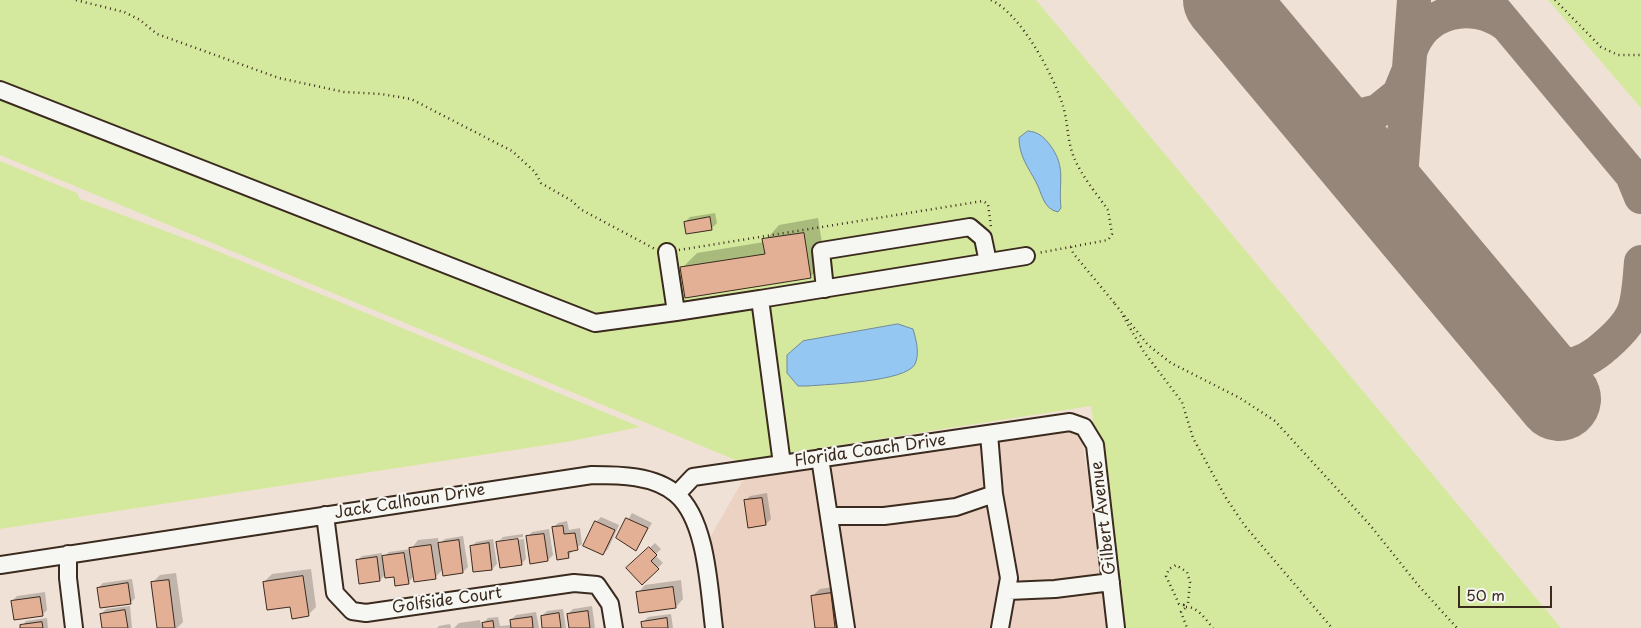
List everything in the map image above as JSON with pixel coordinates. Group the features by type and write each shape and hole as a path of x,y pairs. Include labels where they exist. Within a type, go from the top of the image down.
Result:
{"street":[{"path":"0,90 596,322 676,312 1026,256"},
{"path":"825,289 821,251 923,234 970,227 983,238 988,262"},
{"path":"664,253 676,312"},
{"path":"760,299 782,464"},
{"name":"Florida Coach Drive","path":"676,494 693,477 1070,422"},
{"name":"Gilbert Avenue","path":"1070,422 1084,427 1095,444 1116,628"},
{"path":"988,434 994,494 1009,578 1000,628"},
{"path":"820,458 846,628"},
{"name":"Jack Calhoun Drive","path":"0,565 592,475 629,476 659,485 676,494 690,513 701,540 714,628"},
{"path":"829,516 884,516 956,507 994,494"},
{"name":"Golfside Court","path":"325,515 335,593 352,611 366,613 574,583 597,585 610,604 614,628"},
{"path":"68,554 68,578 74,628"},
{"path":"1008,591 1055,589 1111,582"}],"path":[{"path":"76,0 124,12 140,20 157,34 279,78 344,92 381,94 411,100 512,151 534,172 541,183 580,209 664,253"},
{"path":"991,0 1004,8 1019,23 1050,74 1063,106 1074,158 1108,210 1113,228"},
{"path":"1555,0 1601,47 1618,55 1641,55"},
{"path":"1071,247 1073,253 1148,345 1171,363 1240,398 1275,421 1375,530 1418,585 1458,628"},
{"path":"1115,304 1144,352 1182,402 1193,438 1226,498 1245,526 1332,628"},
{"path":"1187,628 1181,612 1185,606 1188,603 1190,582 1187,572 1176,565 1169,568 1166,576 1179,604 1185,606 1193,607 1213,628"}],"shaded area":[{"path":"1078,415 1113,628 721,628 708,541 751,466"}],"green space":[{"path":"0,0 1036,0 1561,628 1121,628 1091,406 738,461 0,155"},
{"path":"1548,0 1641,0 1641,108"},
{"path":"0,161 77,193 80,199 205,246 640,427 566,442 0,529"}],"water":[{"path":"1028,131 1038,133 1045,139 1058,161 1061,175 1061,208 1058,212 1049,208 1046,204 1022,156 1019,138"},
{"path":"898,324 913,329 915,337 916,360 909,370 897,375 866,381 808,386 798,386 787,373 787,355 803,341"}],"building":[{"path":"710,217 712,230 686,234 684,222"},
{"path":"804,233 811,278 685,298 680,267 765,254 762,239"},
{"path":"762,498 766,525 748,528 744,500"},
{"path":"626,518 648,528 636,551 616,538"},
{"path":"595,521 615,530 603,555 583,546"},
{"path":"563,526 564,534 575,533 578,550 568,552 569,558 557,560 552,527"},
{"path":"544,534 548,561 530,564 526,536"},
{"path":"518,539 522,565 500,568 496,542"},
{"path":"459,540 463,573 443,576 438,543"},
{"path":"489,543 492,570 473,572 470,546"},
{"path":"431,545 436,579 414,582 409,548"},
{"path":"649,547 657,555 651,561 659,569 642,585 626,568"},
{"path":"404,553 409,584 395,586 394,577 385,578 382,556"},
{"path":"377,557 380,581 359,584 356,560"},
{"path":"303,576 309,616 292,619 290,607 267,610 263,582"},
{"path":"169,580 175,628 157,628 151,582"},
{"path":"128,583 131,604 100,608 97,588"},
{"path":"673,587 676,608 639,613 636,592"},
{"path":"831,593 835,628 815,628 811,596"},
{"path":"40,597 43,616 14,620 11,601"},
{"path":"125,610 128,628 102,628 100,614"},
{"path":"588,611 590,628 569,628 567,614"},
{"path":"559,613 561,628 542,628 541,616"},
{"path":"532,617 533,628 511,628 510,620"},
{"path":"667,618 668,628 642,628 641,622"},
{"path":"493,621 494,628 483,628 482,623"},
{"path":"42,622 43,628 20,628 20,625"}],"taxiway":[{"path":"1414,0 1400,191 1406,211 1455,271"},
{"path":"1486,0 1632,175 1641,197"},
{"path":"1236,10 1311,99 1332,113 1354,117 1378,111 1399,94 1408,72"},
{"path":"1410,53 1416,38 1426,27 1450,13 1478,12 1505,24"},
{"path":"1568,365 1579,363 1592,356 1616,336 1631,318 1639,289 1641,262"}],"runway":[{"path":"1225,0 1559,399"}]}
